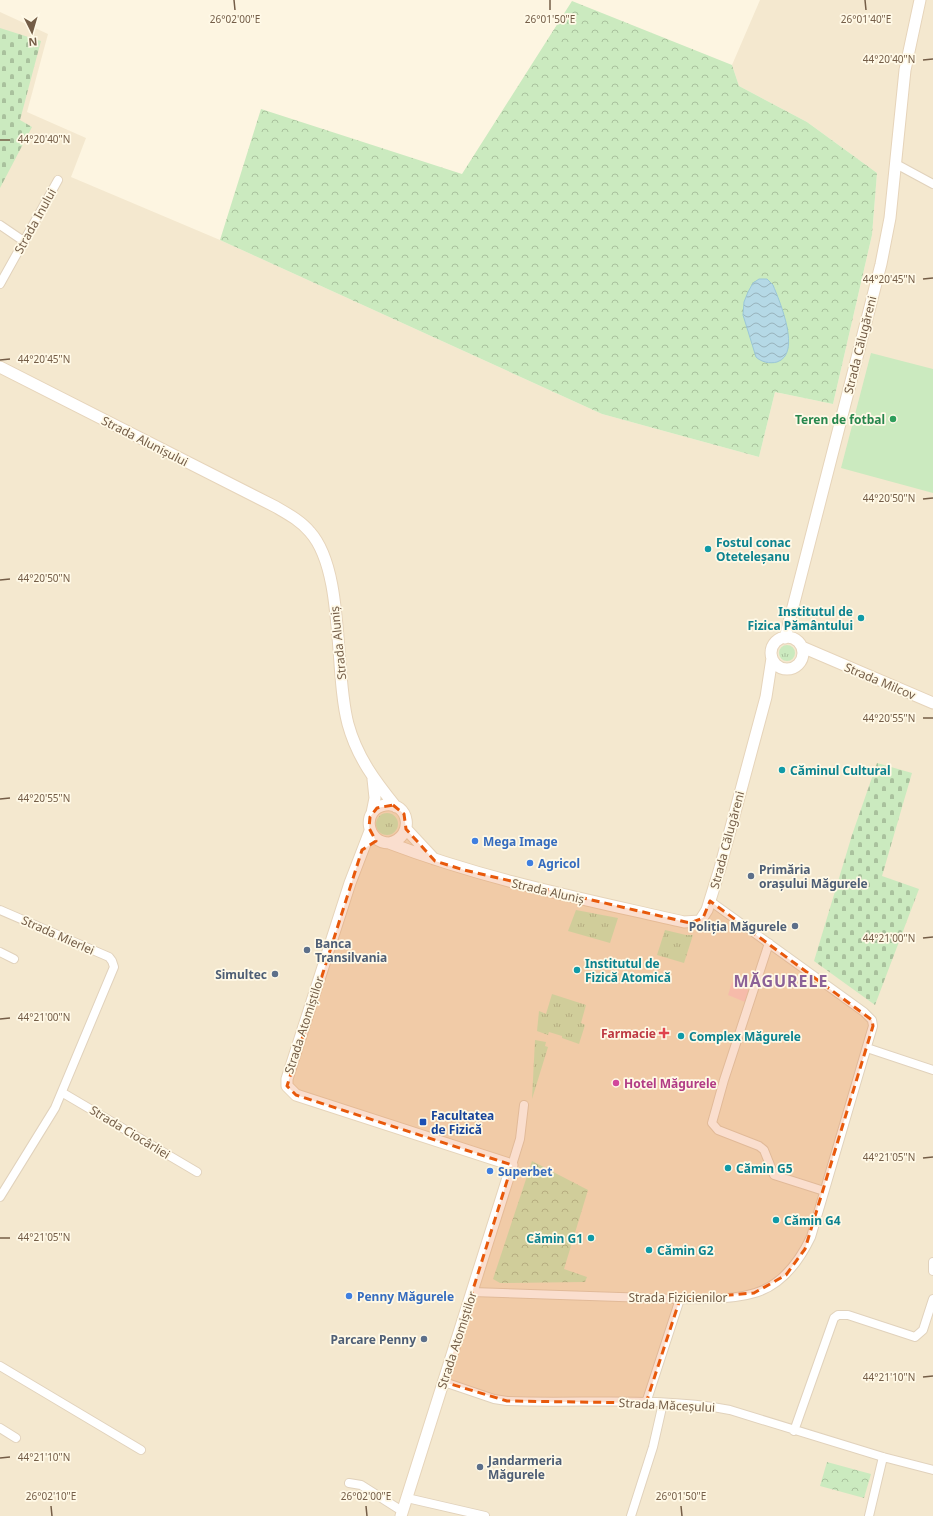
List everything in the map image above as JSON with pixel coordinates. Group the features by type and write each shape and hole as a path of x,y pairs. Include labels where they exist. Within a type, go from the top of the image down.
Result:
{"main road":[{"name":"Strada Călugăreni","path":"785,638 881,264 890,218 905,70 920,0"},
{"name":"Strada Alunișului","path":"0,367 290,515"},
{"name":"Strada Aluniș","path":"290,515 310,532 322,550 326,561 332,588 347,722 357,751 373,778 396,807"},
{"path":"785,638 795,640 802,647 803,652 801,661 798,665 788,669 778,666 772,658 772,647 780,639 785,638"},
{"name":"Strada Milcov","path":"802,647 827,659 933,703"},
{"name":"Strada Călugăreni","path":"639,911 684,922 696,922 705,915 766,697 772,658"},
{"name":"Strada Milcov","path":"801,661 827,659"},
{"name":"Strada Călugăreni","path":"766,697 778,678 788,669"},
{"name":"Strada Aluniș","path":"372,813 375,798 373,778"},
{"path":"385,805 396,807 401,810 406,818 406,829 400,838 390,843 374,836 369,820 372,813 378,808 385,805"},
{"path":"406,829 435,861"},
{"name":"Strada Atomiștilor","path":"374,836 362,850 287,1079 287,1086 296,1095 512,1164 401,1514"},
{"name":"Strada Aluniș","path":"390,843 435,861 486,876 639,911"}],"street":[{"path":"896,164 933,184"},
{"name":"Strada Inului","path":"0,284 25,242 58,180"},
{"path":"0,225 25,242"},
{"name":"Strada Fizicienilor","path":"472,1292 680,1299 736,1297 754,1293 777,1282 786,1275 805,1249 811,1237 873,1026 868,1016 710,900"},
{"name":"Strada Mierlei","path":"0,910 108,958 114,964 113,971 63,1093"},
{"path":"769,943 722,1087 712,1123 718,1130 760,1146 764,1150 774,1175 824,1191"},
{"path":"0,952 14,959"},
{"path":"867,1048 933,1070"},
{"path":"0,1197 47,1122 63,1093"},
{"name":"Strada Ciocârliei","path":"63,1093 197,1172"},
{"name":"Strada Atomiștilor","path":"512,1164 520,1139 524,1105"},
{"path":"933,1262 933,1271"},
{"path":"646,1402 680,1299"},
{"path":"794,1431 834,1318 838,1315 848,1315 915,1337 923,1330 933,1299"},
{"path":"0,1366 141,1450"},
{"name":"Strada Măceșului","path":"444,1382 494,1399 507,1401 646,1402 723,1409 883,1457 933,1470"},
{"path":"631,1516 653,1447 664,1403"},
{"path":"0,1428 16,1438"},
{"path":"869,1516 883,1457"},
{"path":"349,1483 361,1485 401,1514"},
{"path":"407,1498 485,1516"}],"highlighted area":[{"path":"393,805 404,814 406,829 435,861 464,870 690,923 703,918 710,901 872,1020 873,1026 805,1249 786,1275 754,1293 680,1299 646,1403 507,1401 444,1382 512,1165 296,1095 287,1086 362,850 376,841 369,828 370,817 377,808"}],"shaded area":[{"path":"760,0 933,0 933,1516 0,1516 0,12 48,34 27,112 86,138 71,177 220,240 602,414 759,457 775,392 833,404 872,235 877,173 807,122 739,86 732,65"},
{"path":"732,982 749,990 745,1002 728,995"}],"green space":[{"path":"572,1 732,65 739,86 807,122 877,173 872,235 833,404 775,392 759,457 602,414 220,240 261,109 462,174"},
{"path":"0,28 41,41 20,120 32,127 0,188"},
{"name":"Teren de fotbal","path":"871,353 933,369 933,493 841,468"},
{"path":"784,645 790,645 795,650 793,659 790,661 784,661 779,656 779,650"},
{"path":"877,763 912,773 882,876 919,889 875,1005 814,961 852,835"},
{"path":"387,813 395,816 398,824 395,832 387,835 379,832 376,824 379,816"},
{"path":"576,910 618,918 610,943 568,931"},
{"path":"665,930 686,935 693,935 684,963 657,955"},
{"path":"552,994 586,1005 581,1023 585,1025 579,1044 562,1038 562,1036 549,1032 548,1035 537,1031 539,1011 546,1014"},
{"path":"535,1040 546,1042 545,1046 548,1047 532,1099"},
{"path":"532,1161 588,1190 564,1269 587,1277 585,1282 500,1283 493,1279"},
{"path":"827,1462 871,1474 864,1498 820,1486"}],"water":[{"path":"759,279 767,279 773,285 787,327 789,339 788,349 784,357 774,363 763,361 756,357 743,315 744,302 748,292 753,283"}],"place":[{"name":"Teren de fotbal","path":"893,419"},
{"name":"Fostul conac Oteteleșanu","path":"708,549"},
{"name":"Institutul de Fizica Pământului","path":"861,618"},
{"name":"Căminul Cultural","path":"782,770"},
{"name":"Mega Image","path":"475,841"},
{"name":"Agricol","path":"530,863"},
{"name":"Primăria orașului Măgurele","path":"751,876"},
{"name":"Poliția Măgurele","path":"795,926"},
{"name":"Banca Transilvania","path":"307,950"},
{"name":"Institutul de Fizică Atomică","path":"577,970"},
{"name":"Simultec","path":"275,974"},
{"name":"Farmacie","path":"664,1033"},
{"name":"Complex Măgurele","path":"681,1036"},
{"name":"Hotel Măgurele","path":"616,1083"},
{"name":"Facultatea de Fizică","path":"423,1122"},
{"name":"Cămin G5","path":"728,1168"},
{"name":"Superbet","path":"490,1171"},
{"name":"Cămin G4","path":"776,1220"},
{"name":"Cămin G1","path":"591,1238"},
{"name":"Cămin G2","path":"649,1250"},
{"name":"Penny Măgurele","path":"349,1296"},
{"name":"Parcare Penny","path":"424,1339"},
{"name":"Jandarmeria Măgurele","path":"480,1467"}],"district":[{"name":"MĂGURELE","path":"781,981"}]}
